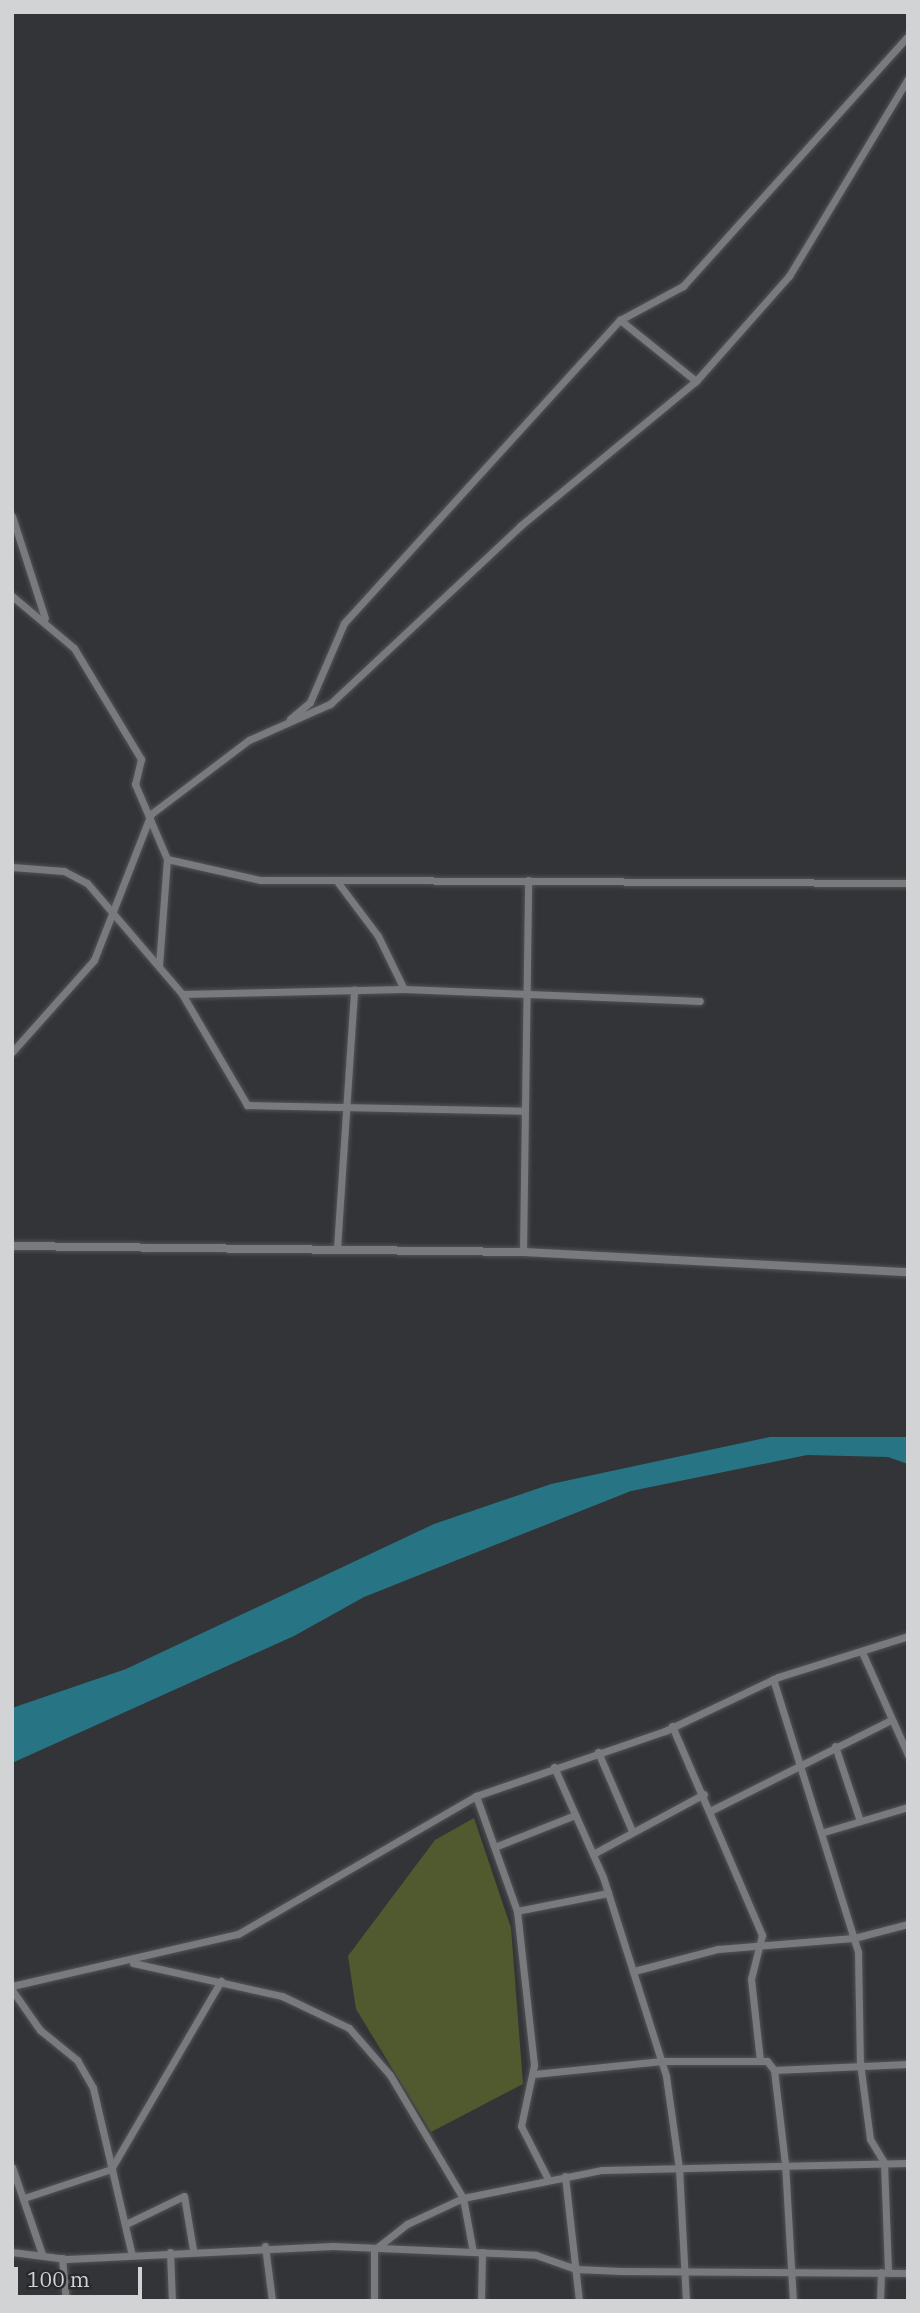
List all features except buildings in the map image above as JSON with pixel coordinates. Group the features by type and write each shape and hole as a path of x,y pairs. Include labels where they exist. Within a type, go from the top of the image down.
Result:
{"street":[{"path":"282,726 310,702 344,623 620,320 684,286 908,36"},
{"path":"12,1052 94,960 116,914 151,814 249,740 340,696 520,526 696,381 789,276 908,79"},
{"path":"620,320 696,381"},
{"path":"12,516 45,618"},
{"path":"12,596 45,618 74,648 141,758 135,784 151,814 167,859 159,966"},
{"path":"167,859 260,880 908,883"},
{"path":"12,867 79,876 116,914 182,994 247,1105 342,1104 523,1111"},
{"path":"336,880 377,936 404,989"},
{"path":"523,1252 528,880"},
{"path":"182,994 404,989 700,1001"},
{"path":"337,1248 342,1104 354,990"},
{"path":"12,1246 523,1252 908,1272"},
{"path":"132,2255 93,2088 77,2060 40,2030 12,1988 238,1934 276,1916 476,1796 672,1726 772,1679 908,1636"},
{"path":"862,1652 889,1721 908,1755"},
{"path":"772,1679 824,1832 854,1938 860,2063 870,2139 884,2162 884,2272 880,2301"},
{"path":"710,1811 801,1760 889,1721"},
{"path":"672,1726 760,1927 760,1949 751,1979 760,2060"},
{"path":"835,1746 860,1821"},
{"path":"598,1752 632,1831"},
{"path":"554,1767 608,1893 662,2061 679,2168 686,2301"},
{"path":"593,1854 704,1794"},
{"path":"476,1796 497,1846 517,1911 534,2074 522,2126 548,2179"},
{"path":"824,1832 908,1807"},
{"path":"497,1846 575,1815"},
{"path":"517,1911 608,1893"},
{"path":"634,1971 718,1949 760,1949 854,1938 908,1924"},
{"path":"129,1962 222,1981 301,2003 349,2028 390,2075 463,2198 472,2252"},
{"path":"24,2198 111,2169 222,1981"},
{"path":"534,2074 662,2061 760,2060 774,2070 860,2063 908,2064"},
{"path":"774,2070 785,2163 793,2301"},
{"path":"374,2250 407,2224 463,2198 565,2176 785,2163 908,2163"},
{"path":"12,2167 41,2255"},
{"path":"565,2176 579,2301"},
{"path":"126,2224 184,2196 193,2250"},
{"path":"12,2252 62,2258 265,2246 546,2256 576,2269 685,2272 792,2269 908,2273"},
{"path":"265,2246 272,2301"},
{"path":"374,2250 374,2301"},
{"path":"170,2252 172,2301"},
{"path":"481,2301 482,2252"},
{"path":"62,2258 66,2301"}],"green space":[{"path":"474,1818 511,1928 523,2084 431,2132 356,2009 348,1956 435,1840"}],"water":[{"path":"770,1437 908,1437 908,1464 888,1457 807,1455 631,1491 364,1597 294,1636 12,1763 12,1708 126,1669 434,1524 551,1484"}]}
